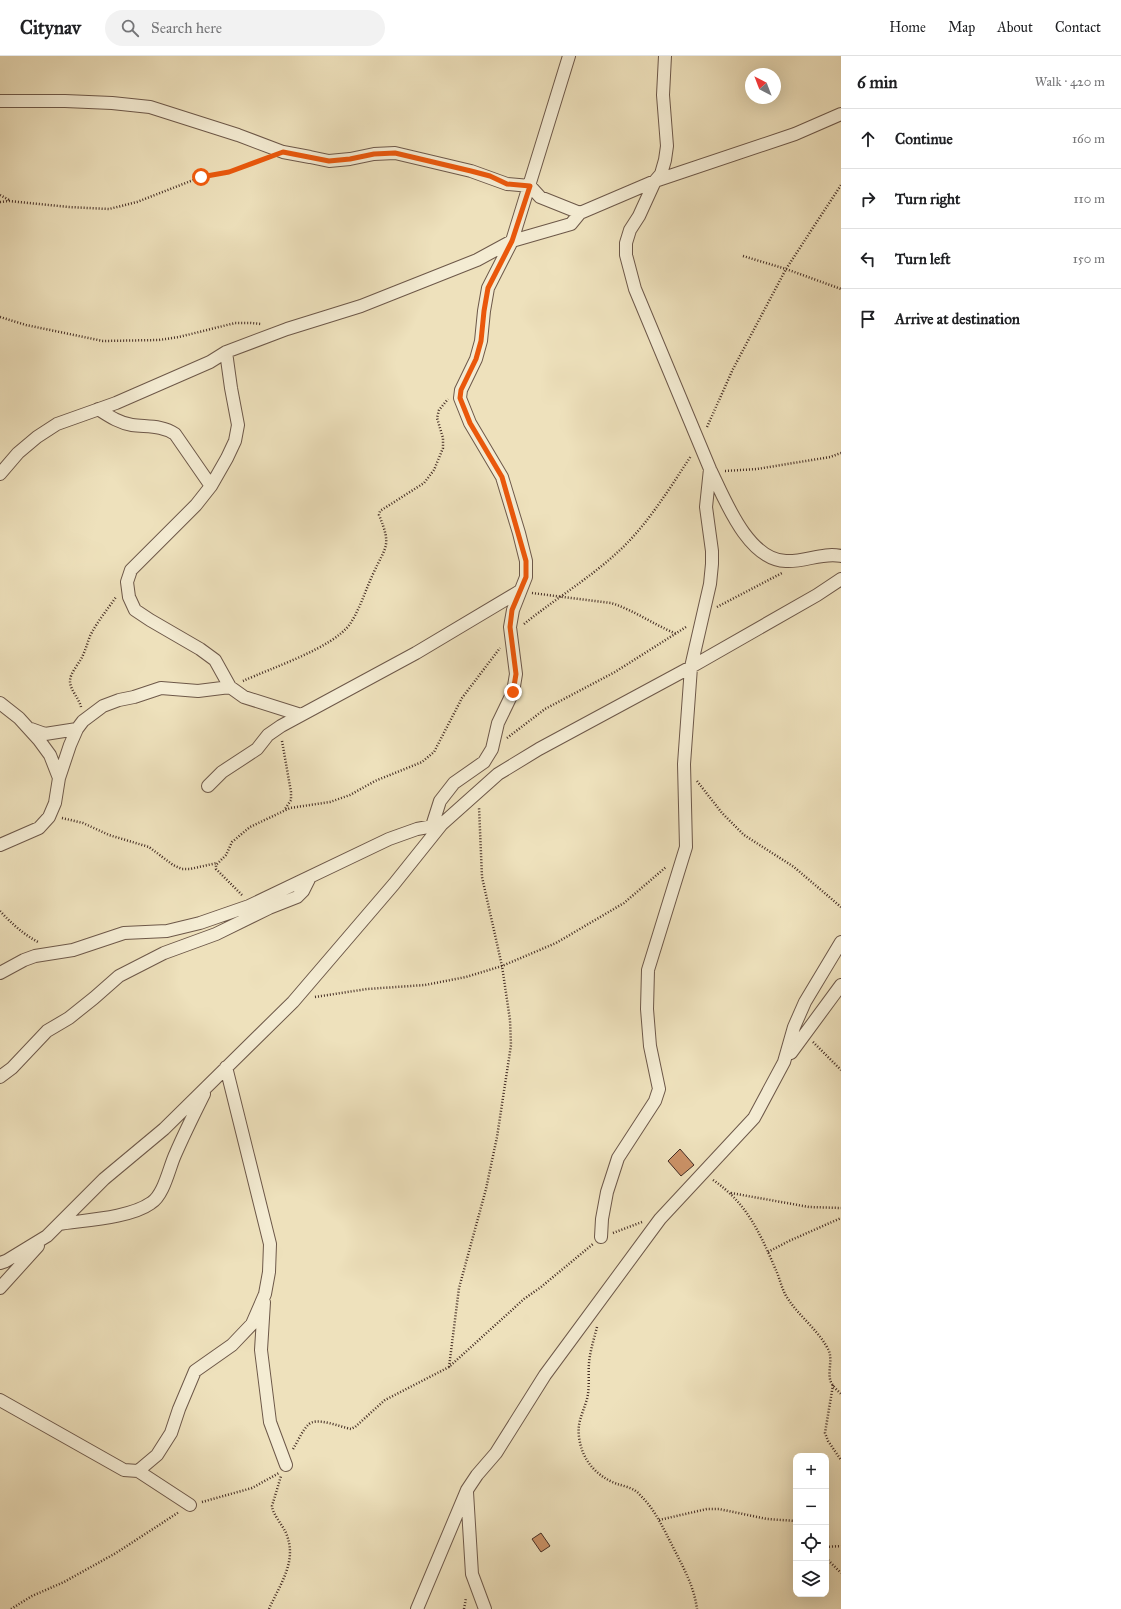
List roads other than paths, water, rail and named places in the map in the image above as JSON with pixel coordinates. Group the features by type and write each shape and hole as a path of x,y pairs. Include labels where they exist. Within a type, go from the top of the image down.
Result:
{"street":[{"path":"437,825 440,801 454,783 484,762 492,749 498,723 513,692 516,674 510,627 512,610 526,577 526,561 502,477 470,423 460,398 461,390 476,359 481,341 488,288 512,241 570,56"},
{"path":"665,56 663,95 667,146 661,174 655,181 639,216 630,230 626,243 626,255 635,289 710,470 730,512 742,531 764,555 774,560 805,560 831,554 841,556"},
{"path":"0,102 65,101 112,103 150,107 238,135 283,152 329,161 350,159 374,154 395,153 490,176 507,184 530,186 540,197 580,213"},
{"path":"0,474 18,453 37,437 57,424 98,409 210,362 226,352 287,329 361,306 477,260 512,241 571,224 580,213 655,181 795,134 841,114"},
{"path":"226,352 238,426 235,441 211,486 196,505 131,570 127,582 129,597 136,610 150,620 200,649 215,660 230,687 244,697 301,715"},
{"path":"98,409 116,420 131,425 169,429 175,434 211,486"},
{"path":"601,1237 602,1219 607,1192 618,1158 656,1101 659,1089 650,1046 647,1009 648,970 686,848 684,764 691,667 710,584 712,564 712,551 706,507 710,470"},
{"path":"0,1288 47,1236 104,1179 164,1129 293,1002 394,884 437,825 498,774 539,749 691,667 841,579"},
{"path":"208,786 222,772 257,749 268,735 281,726 416,653 520,590"},
{"path":"30,729 46,734 57,733 80,725 104,706 152,690 162,688 198,691 230,687"},
{"path":"0,703 30,729 50,755 59,778"},
{"path":"0,845 39,828 49,817 55,803 59,778 70,745 80,725"},
{"path":"0,973 35,956 73,950 124,933 166,931 200,923 249,906 389,839 437,825"},
{"path":"0,1077 12,1068 47,1031 84,1006 119,976 164,953 216,934 269,908 297,897 302,891 308,878"},
{"path":"784,1062 794,1027 805,1002 841,942"},
{"path":"418,1609 467,1490 477,1475 496,1453 545,1375 660,1219 754,1118 784,1062 841,985"},
{"path":"226,1068 270,1244 269,1272 265,1294 261,1350 270,1422 286,1465"},
{"path":"59,1224 140,1210 153,1202 162,1189 175,1156 208,1085"},
{"path":"0,1263 47,1236"},
{"path":"138,1471 157,1455 171,1433 179,1409 195,1371 232,1345 252,1324 265,1294"},
{"path":"0,1400 124,1470 138,1471 190,1505"},
{"path":"467,1490 472,1574 484,1609"}]}
